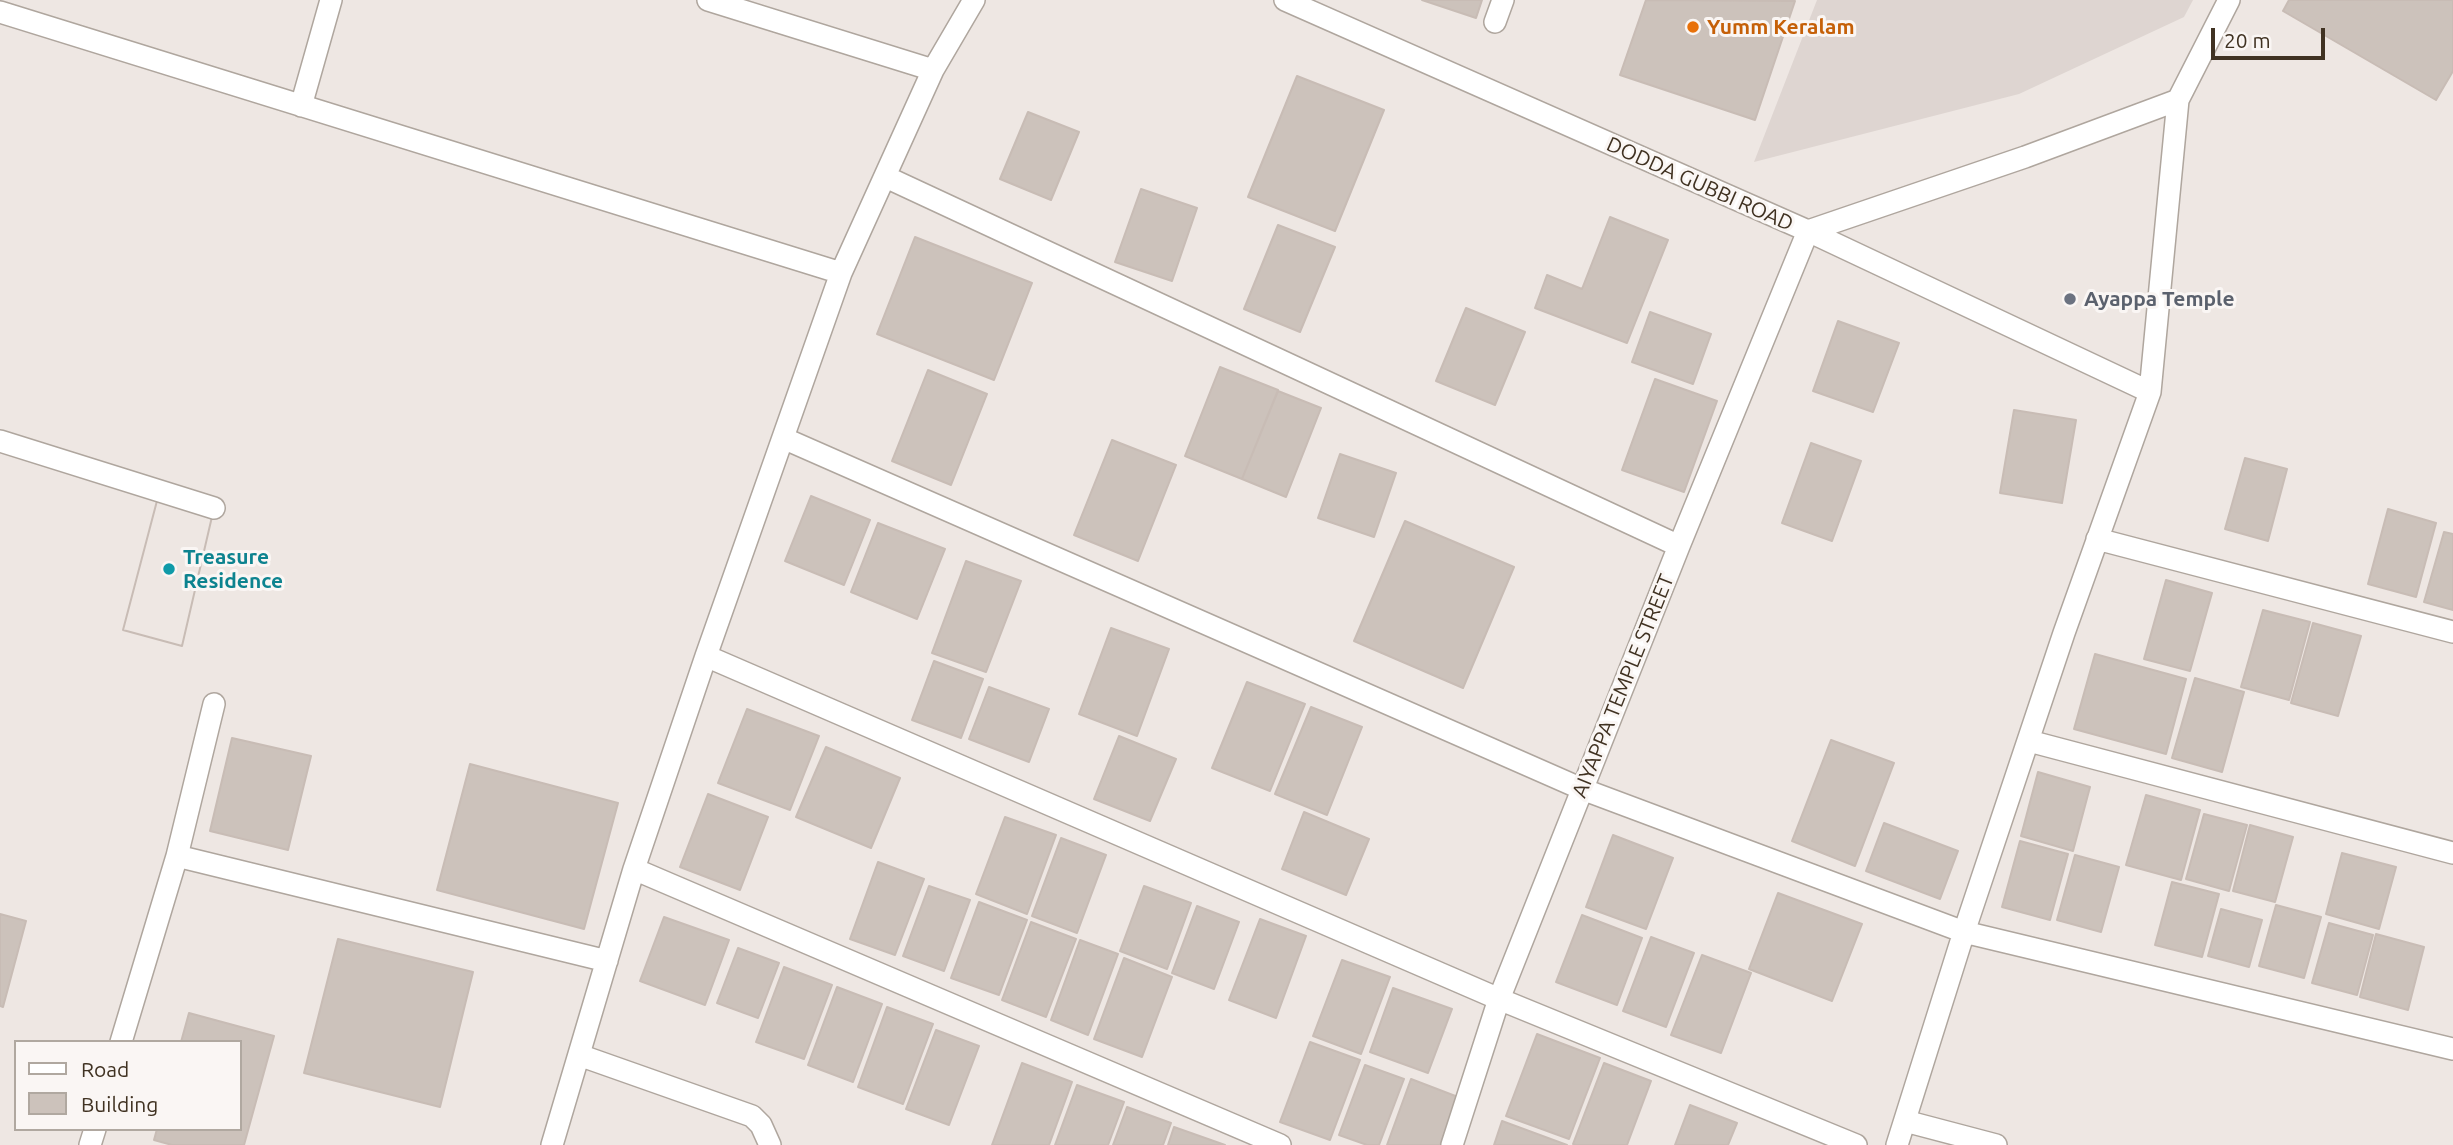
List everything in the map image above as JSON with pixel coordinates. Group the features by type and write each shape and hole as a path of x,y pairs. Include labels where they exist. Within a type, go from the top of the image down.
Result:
{"street":[{"path":"301,106 331,0"},
{"path":"708,0 933,70"},
{"path":"552,1145 634,869 841,273 933,70 974,0"},
{"name":"DODDA GUBBI ROAD","path":"1285,0 1808,231 2025,157 2178,100"},
{"path":"1495,22 1503,0"},
{"path":"1897,1145 1964,932 2097,539 2150,392 2178,100 2229,0"},
{"path":"0,12 841,273"},
{"path":"886,177 1679,545"},
{"path":"1808,231 2150,392"},
{"name":"AIYAPPA TEMPLE STREET","path":"1452,1145 1499,999 1679,545 1808,231"},
{"path":"783,438 1582,789 1964,932 2453,1049"},
{"path":"0,441 214,508"},
{"path":"2097,539 2453,632"},
{"path":"706,656 1499,999 1857,1145"},
{"path":"122,1040 177,856 214,704"},
{"path":"2029,741 2453,853"},
{"path":"177,856 607,961"},
{"path":"634,869 1280,1145"},
{"path":"579,1055 752,1116 761,1125 770,1145"},
{"path":"1905,1121 1996,1145"}],"shaded area":[{"path":"1817,0 2193,0 2184,17 2019,94 1754,162"}],"building":[{"path":"1422,0 1482,0 1476,18"},
{"path":"1646,0 1795,1 1755,120 1620,75"},
{"path":"2289,0 2453,0 2453,71 2436,100 2283,11"},
{"path":"1297,76 1384,110 1335,231 1248,197"},
{"path":"1028,112 1079,132 1051,200 1000,179"},
{"path":"1141,189 1197,208 1172,281 1115,262"},
{"path":"1610,217 1668,240 1627,343 1535,308 1547,275 1582,289"},
{"path":"1278,225 1335,247 1300,332 1244,309"},
{"path":"915,237 1032,283 994,380 877,334"},
{"path":"1466,308 1525,332 1495,405 1436,381"},
{"path":"1650,312 1711,334 1693,384 1632,362"},
{"path":"1838,321 1899,343 1873,412 1813,391"},
{"path":"1220,367 1278,390 1242,479 1185,456"},
{"path":"928,370 987,394 951,485 892,461"},
{"path":"1655,379 1717,401 1684,492 1622,470"},
{"path":"1278,391 1321,408 1286,497 1242,479"},
{"path":"2014,410 2076,420 2062,503 2000,493"},
{"path":"1112,440 1176,465 1138,561 1074,535"},
{"path":"1811,443 1861,461 1832,541 1782,523"},
{"path":"1340,454 1396,473 1374,537 1318,518"},
{"path":"2245,458 2287,469 2268,541 2225,529"},
{"path":"811,496 870,520 844,585 785,561"},
{"name":"Treasure Residence","path":"158,497 214,508 182,646 123,630"},
{"name":"Treasure Residence","path":"158,497 214,508 182,646 123,630"},
{"path":"2388,509 2436,523 2416,597 2368,584"},
{"path":"1405,521 1514,567 1463,688 1354,641"},
{"path":"878,523 945,549 917,619 851,592"},
{"path":"2444,532 2453,534 2453,610 2424,602"},
{"path":"966,561 1021,581 986,672 932,653"},
{"path":"2166,580 2212,593 2190,671 2144,659"},
{"path":"2263,610 2310,622 2289,700 2241,687"},
{"path":"2313,623 2361,636 2338,716 2291,703"},
{"path":"1111,628 1169,649 1137,736 1079,714"},
{"path":"2095,654 2186,679 2166,754 2074,729"},
{"path":"934,661 983,679 961,738 912,720"},
{"path":"2195,678 2244,692 2222,772 2172,758"},
{"path":"1247,682 1305,704 1270,791 1212,768"},
{"path":"989,687 1049,709 1029,762 969,739"},
{"path":"1311,707 1362,727 1327,815 1275,794"},
{"path":"747,709 819,736 790,810 718,783"},
{"path":"1119,736 1176,759 1150,821 1094,799"},
{"path":"232,738 311,756 288,850 210,831"},
{"path":"1831,740 1894,763 1855,866 1792,841"},
{"path":"826,747 900,778 871,848 796,817"},
{"path":"470,764 618,803 584,929 437,890"},
{"path":"2038,772 2090,787 2073,851 2021,836"},
{"path":"708,794 768,817 740,890 680,867"},
{"path":"2146,795 2200,810 2181,880 2126,865"},
{"path":"1304,812 1369,839 1346,895 1282,869"},
{"path":"2204,814 2247,825 2229,891 2186,879"},
{"path":"1005,817 1056,835 1027,914 976,894"},
{"path":"1884,823 1958,851 1940,899 1866,871"},
{"path":"2250,825 2293,837 2275,902 2233,891"},
{"path":"1613,835 1673,858 1646,929 1586,907"},
{"path":"1061,838 1106,855 1077,933 1032,916"},
{"path":"2020,841 2068,854 2050,920 2002,907"},
{"path":"2342,853 2396,867 2379,929 2326,914"},
{"path":"2075,855 2119,867 2101,932 2057,920"},
{"path":"878,862 924,879 895,955 850,939"},
{"path":"2172,882 2219,894 2202,957 2155,945"},
{"path":"929,886 970,900 944,971 903,956"},
{"path":"1144,886 1191,903 1167,969 1120,951"},
{"path":"1778,893 1862,924 1832,1001 1749,969"},
{"path":"979,902 1027,920 999,995 951,978"},
{"path":"2276,905 2321,917 2304,978 2259,966"},
{"path":"1197,906 1239,922 1214,989 1172,973"},
{"path":"2221,909 2262,920 2249,967 2208,956"},
{"path":"0,914 26,921 3,1007 0,1006"},
{"path":"1582,915 1642,938 1617,1005 1556,982"},
{"path":"664,917 729,940 705,1005 640,981"},
{"path":"1260,919 1306,936 1276,1018 1229,1000"},
{"path":"1031,922 1076,939 1046,1017 1002,1000"},
{"path":"2329,923 2373,935 2357,995 2312,983"},
{"path":"2376,934 2424,947 2408,1010 2360,997"},
{"path":"1651,937 1694,953 1666,1027 1623,1011"},
{"path":"338,939 473,972 440,1107 304,1073"},
{"path":"1080,940 1118,954 1088,1035 1051,1020"},
{"path":"738,948 779,963 758,1018 717,1003"},
{"path":"1702,955 1751,973 1721,1053 1671,1035"},
{"path":"1124,958 1172,977 1142,1057 1094,1039"},
{"path":"1342,960 1390,977 1361,1054 1313,1036"},
{"path":"784,967 832,985 804,1059 756,1042"},
{"path":"837,987 882,1004 853,1082 808,1065"},
{"path":"1393,988 1452,1009 1428,1073 1370,1052"},
{"path":"887,1007 933,1024 903,1104 858,1087"},
{"path":"189,1013 274,1036 244,1145 172,1145 154,1140 156,1131 242,1131 242,1040 182,1040"},
{"path":"936,1030 979,1046 949,1125 906,1109"},
{"path":"1537,1034 1600,1058 1569,1139 1506,1116"},
{"path":"1310,1042 1360,1060 1330,1140 1280,1122"},
{"path":"1022,1063 1072,1082 1049,1145 992,1145"},
{"path":"1604,1063 1651,1081 1627,1145 1573,1144"},
{"path":"1365,1065 1404,1079 1379,1145 1367,1145 1339,1135"},
{"path":"1411,1079 1458,1097 1440,1145 1387,1145"},
{"path":"1077,1085 1124,1102 1108,1145 1055,1145"},
{"path":"1690,1105 1737,1123 1728,1145 1675,1145"},
{"path":"1127,1107 1171,1123 1163,1145 1113,1145"},
{"path":"1502,1121 1567,1145 1494,1145"},
{"path":"1174,1127 1225,1145 1168,1145"}],"place":[{"name":"Yumm Keralam","path":"1693,27"},
{"name":"Ayappa Temple","path":"2070,299"},
{"name":"Treasure Residence","path":"169,569"}]}
